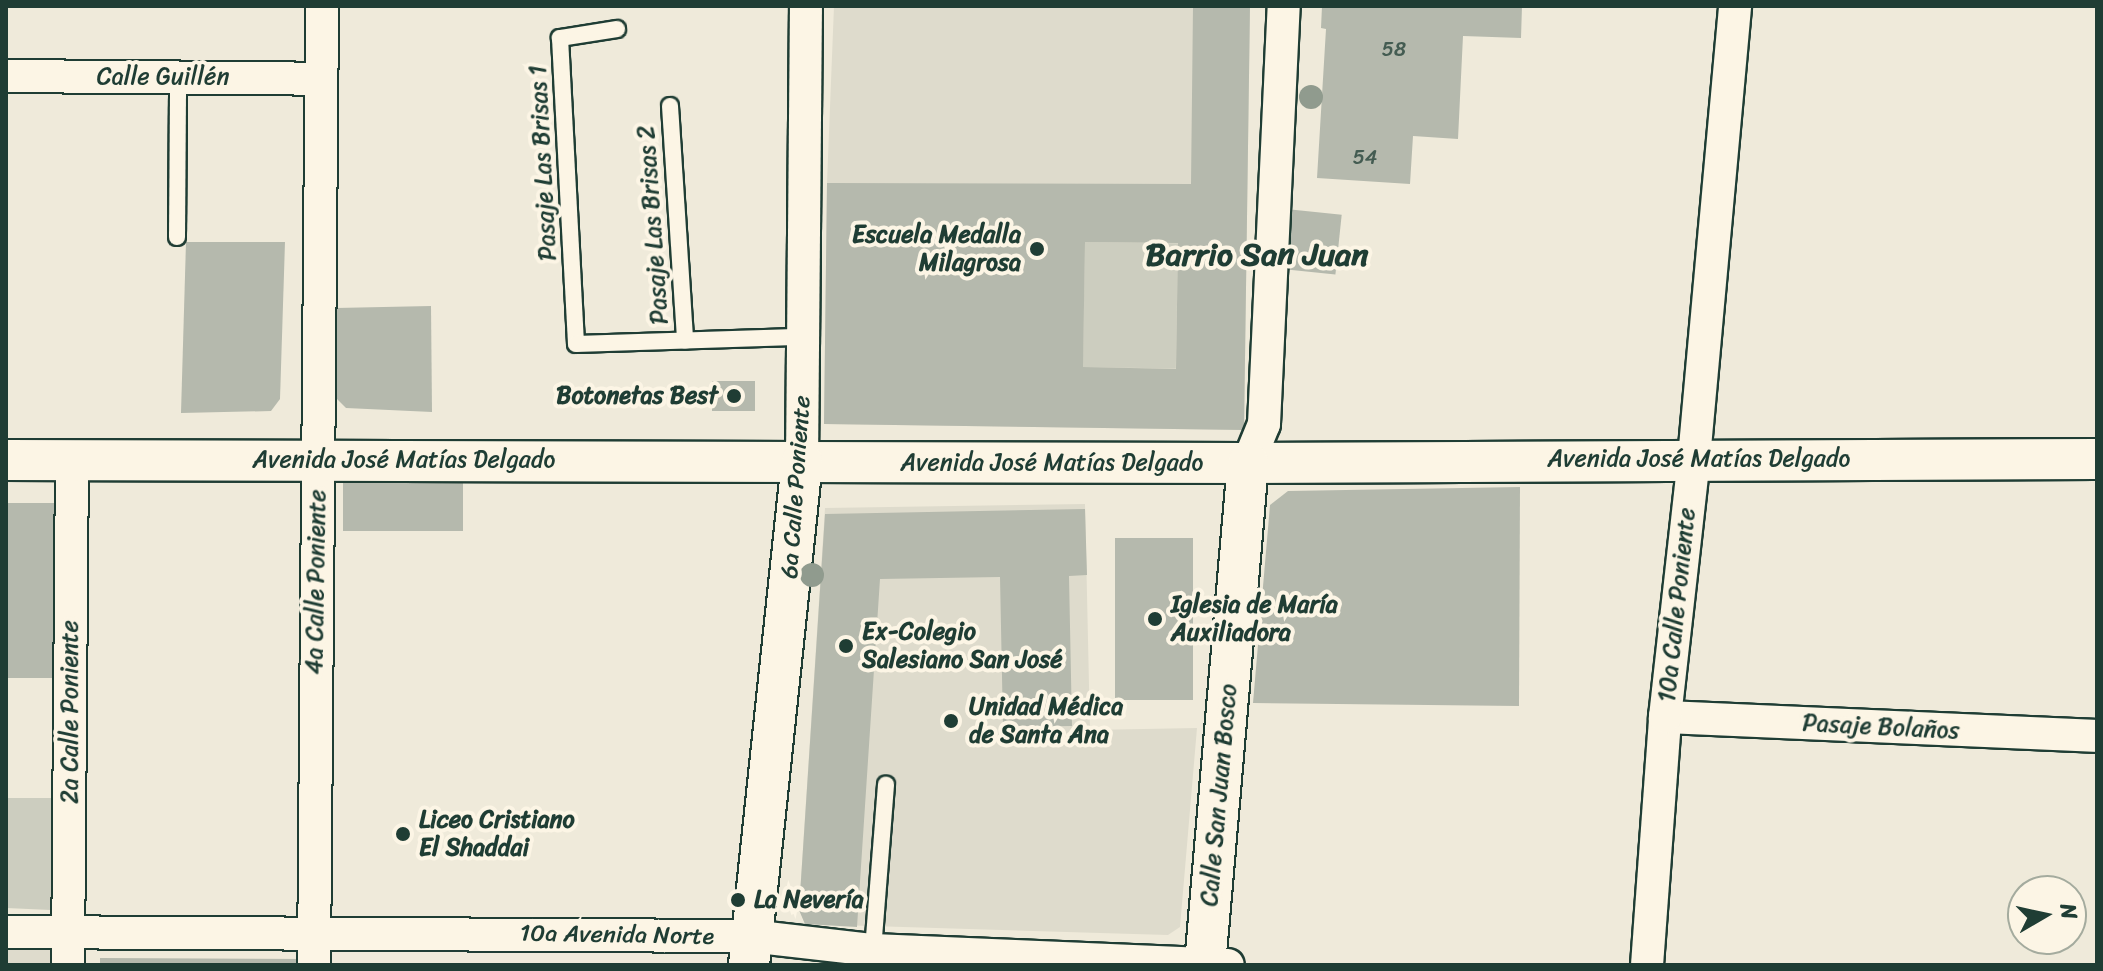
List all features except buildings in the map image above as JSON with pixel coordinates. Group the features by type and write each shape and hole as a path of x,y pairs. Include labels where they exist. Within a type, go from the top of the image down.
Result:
{"street":[{"name":"4a Calle Poniente","path":"314,965 322,6"},
{"name":"6a Calle Poniente","path":"749,951 802,462 806,6"},
{"name":"Calle San Juan Bosco","path":"1205,964 1248,463 1264,424 1284,6"},
{"name":"10a Calle Poniente","path":"1647,965 1665,717 1694,458 1735,6"},
{"name":"Calle Guillén","path":"6,76 321,79"},
{"name":"Avenida José Matías Delgado","path":"6,460 1248,463 1694,458 2097,459"},
{"name":"2a Calle Poniente","path":"68,950 72,460"},
{"name":"Pasaje Bolaños","path":"1665,717 2097,736"},
{"name":"10a Avenida Norte","path":"6,932 68,950 312,931 749,951 873,950 1228,965"}],"lane":[{"name":"Pasaje Las Brisas 1","path":"617,29 560,38 576,344 685,341"},
{"path":"177,237 178,77"},
{"name":"Pasaje Las Brisas 2","path":"670,106 685,341"},
{"path":"685,341 803,337"},
{"path":"873,950 886,785"}],"shaded area":[{"name":"Escuela Medalla Milagrosa","path":"834,6 1250,6 1244,430 824,424 827,183"},
{"path":"1085,242 1178,244 1176,369 1083,367"},
{"name":"Unidad Médica de Santa Ana","path":"1085,504 1090,730 1197,728 1180,927 1168,935 805,924 799,909 825,508"},
{"path":"6,798 61,798 63,898 51,910 6,908"},
{"path":"6,932 68,934 67,965 6,965"}],"place":[{"name":"Escuela Medalla Milagrosa","path":"1037,249"},
{"name":"Botonetas Best","path":"734,396"},
{"name":"Iglesia de María Auxiliadora","path":"1155,619"},
{"name":"Ex-Colegio Salesiano San José","path":"846,646"},
{"name":"Unidad Médica de Santa Ana","path":"951,721"},
{"name":"Liceo Cristiano El Shaddai","path":"403,834"},
{"name":"La Nevería","path":"738,900"}],"district":[{"name":"Barrio San Juan","path":"1257,255"}]}
